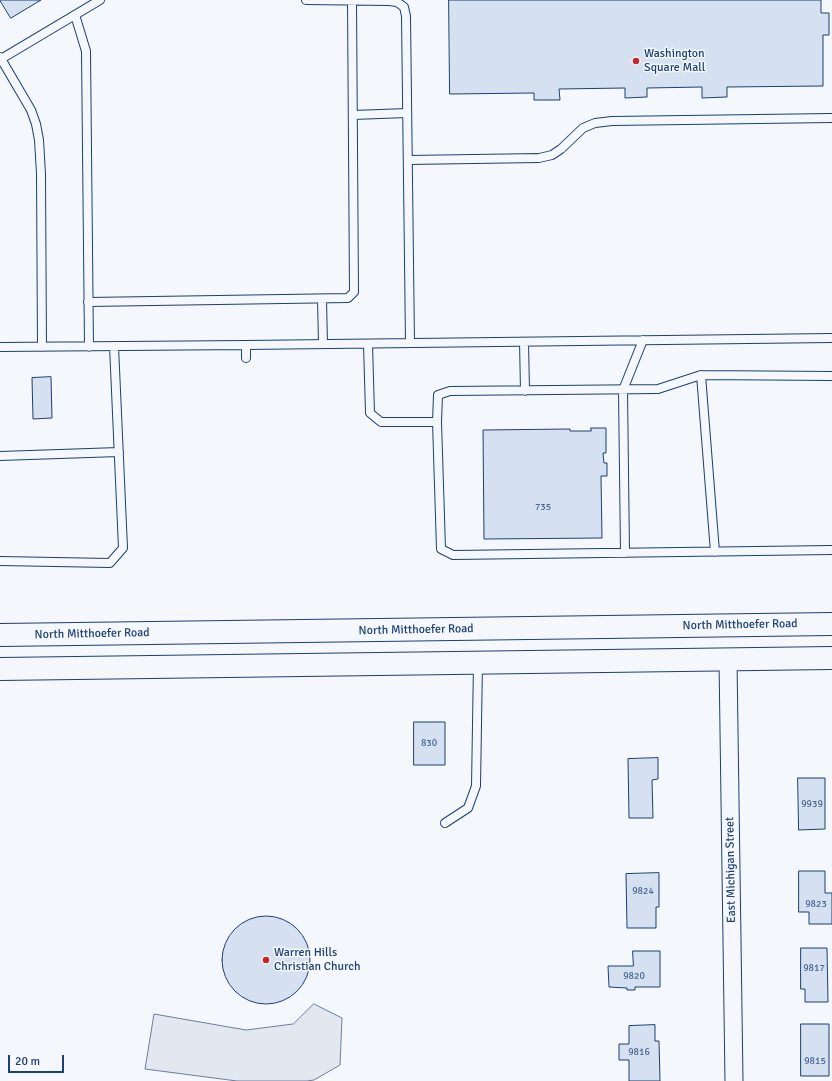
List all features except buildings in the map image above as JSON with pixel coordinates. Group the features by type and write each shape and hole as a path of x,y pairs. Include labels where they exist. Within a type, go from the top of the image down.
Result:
{"main road":[{"name":"North Mitthoefer Road","path":"0,635 832,624"},
{"path":"0,669 832,658"}],"street":[{"name":"East Michigan Street","path":"728,660 734,1081"}],"lane":[{"path":"42,347 41,174 39,140 36,124 31,110 1,58 100,0"},
{"path":"306,0 389,1 397,2 404,7 406,16 410,343"},
{"path":"88,302 322,299 348,298 354,292 352,1"},
{"path":"75,15 86,51 88,347"},
{"path":"352,115 407,113"},
{"path":"408,160 539,158 552,155 561,149 583,128 595,123 612,121 832,118"},
{"path":"322,299 324,344"},
{"path":"0,347 832,338"},
{"path":"625,553 623,390 643,340"},
{"path":"524,342 525,391"},
{"path":"368,344 370,413 381,422 437,422"},
{"path":"246,345 246,358"},
{"path":"0,560 110,563 123,548 114,346"},
{"path":"701,375 715,552"},
{"path":"832,376 701,375 658,389 450,392 438,395 437,422 441,549 453,555 832,550"},
{"path":"0,456 119,452"},
{"path":"445,823 468,808 476,786 478,663"}],"shaded area":[{"path":"314,1004 342,1018 340,1065 314,1080 237,1081 145,1069 154,1014 246,1030 293,1024"}],"place":[{"name":"Washington Square Mall","path":"636,61"},
{"name":"Warren Hills Christian Church","path":"266,960"}]}
